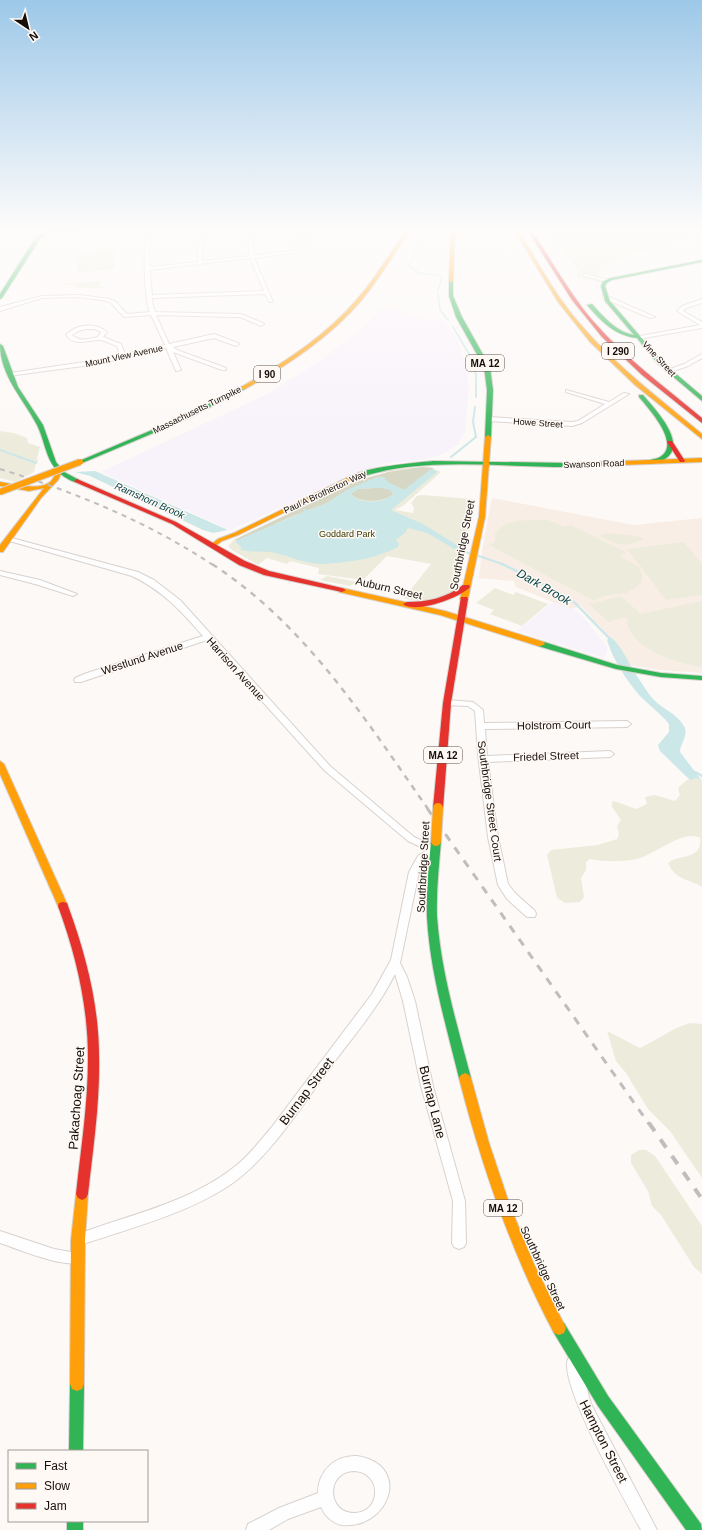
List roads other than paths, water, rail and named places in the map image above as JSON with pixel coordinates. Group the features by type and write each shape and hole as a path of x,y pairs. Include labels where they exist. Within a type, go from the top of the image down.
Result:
{"main road":[{"name":"Massachusetts Turnpike","path":"0,492 166,418 253,372 312,332 347,299"},
{"name":"Massachusetts Turnpike","path":"0,483 133,441 200,410 260,378 291,358 331,328 359,299"},
{"name":"Southbridge Street","path":"452,299 459,317 480,350 487,367 490,390 487,463 482,517 466,587 447,702 432,898 433,928 438,964 468,1096 485,1155 502,1205 526,1262 554,1320 590,1382 695,1530"},
{"name":"I 290","path":"560,299 581,329 615,363 702,437"},
{"name":"I 290","path":"575,299 606,338 643,372 702,421"},
{"path":"583,299 614,330 624,336 638,337"},
{"name":"Vine Street","path":"608,299 668,371 702,399"},
{"path":"0,346 18,394 40,424 52,458 60,470 84,484"},
{"path":"615,363 655,412 665,428 670,442 682,461"},
{"path":"650,462 667,456 671,451 670,442"},
{"name":"Paul A Brotherton Way","path":"214,545 228,541 236,534 340,483 365,473 401,465 442,462 449,460 476,459 487,463"},
{"name":"Swanson Road","path":"487,463 564,465 702,460"},
{"path":"0,550 35,502 49,485 60,476 60,470"},
{"path":"22,489 34,489 64,482 84,484"},
{"path":"0,483 22,489 32,494 35,502"},
{"name":"Auburn Street","path":"84,484 170,521 214,545 242,563 267,573 407,604 616,667 673,676 702,678"},
{"path":"407,604 439,602 454,596 466,587"},
{"name":"Pakachoag Street","path":"0,764 68,919 78,946 88,990 92,1029 93,1078 77,1258 76,1450"}],"street":[{"path":"0,308 33,299"},
{"path":"104,299 114,303 126,316 153,314 230,315 242,317 261,324"},
{"path":"149,299 153,314 178,370"},
{"path":"613,299 652,317"},
{"path":"702,301 684,306 680,311 683,315 702,325"},
{"path":"638,337 702,325"},
{"path":"100,338 104,335 104,331 93,328 77,329 69,335 71,338 80,340 100,338 119,345 123,356"},
{"name":"Mount View Avenue","path":"10,375 76,366 214,336 236,344"},
{"path":"168,346 175,351 224,369"},
{"path":"668,371 686,366 702,356"},
{"path":"568,392 610,404"},
{"name":"Howe Street","path":"489,420 570,425 579,422 626,394"},
{"name":"Harrison Avenue","path":"8,539 120,569 142,577 175,600 327,768 411,839 435,846"},
{"path":"0,573 36,582 73,594"},
{"name":"Westlund Avenue","path":"78,680 207,637"},
{"name":"Southbridge Street Court","path":"447,702 467,703 476,706 480,712 483,759 493,837 503,885 511,896 531,914"},
{"name":"Holstrom Court","path":"481,726 627,724"},
{"name":"Friedel Street","path":"483,759 610,754"},
{"name":"Burnap Street","path":"78,1240 193,1198 216,1186 241,1169 275,1132 376,997 395,963 414,872 421,858 435,846"},
{"name":"Burnap Lane","path":"395,963 402,977 409,1001 427,1086 459,1201 459,1243"},
{"path":"0,1237 54,1255 77,1258"},
{"name":"Hampton Street","path":"571,1349 575,1376 585,1407 649,1530"},
{"path":"254,1530 284,1513 327,1497"}],"water":[{"path":"431,469 437,471 391,510 423,524 462,548 464,550 463,554 427,533 408,528 405,533 396,540 399,544 398,547 380,555 361,560 321,564 302,561 271,552 240,549 242,548 235,541 304,512 303,509 310,510 327,503 349,489 377,477 384,477 389,483 404,490","holes":["383,488 390,490 393,494 384,500 372,502 359,500 351,494 358,489"]},
{"path":"95,471 228,530 213,533 203,530 90,476 75,472"},
{"path":"610,637 618,644 652,698 678,718 684,726 685,736 680,752 702,781 697,778 690,780 660,751 658,745 669,732 669,724 640,696 625,677 616,662 607,640"}],"waterway":[{"name":"Dark Brook","path":"439,299 440,310 448,320"},
{"name":"Dark Brook","path":"453,327 468,352 476,375"},
{"name":"Dark Brook","path":"476,375 476,397"},
{"name":"Dark Brook","path":"451,457 476,437 473,422 475,407"},
{"name":"Ramshorn Brook","path":"0,450 36,463"},
{"name":"Dark Brook","path":"461,551 472,554"},
{"name":"Dark Brook","path":"476,555 505,565"},
{"name":"Dark Brook","path":"502,564 547,586 574,602 610,639"},
{"name":"Dark Brook","path":"695,772 702,776"}],"railway":[{"path":"0,469 83,498 137,522 188,549 213,565"},
{"path":"212,564 246,588 277,615 305,645 357,708 428,809"},
{"path":"427,808 649,1124"},
{"path":"649,1123 702,1199"}],"park label":[{"name":"Goddard Park","path":"347,534"}]}
